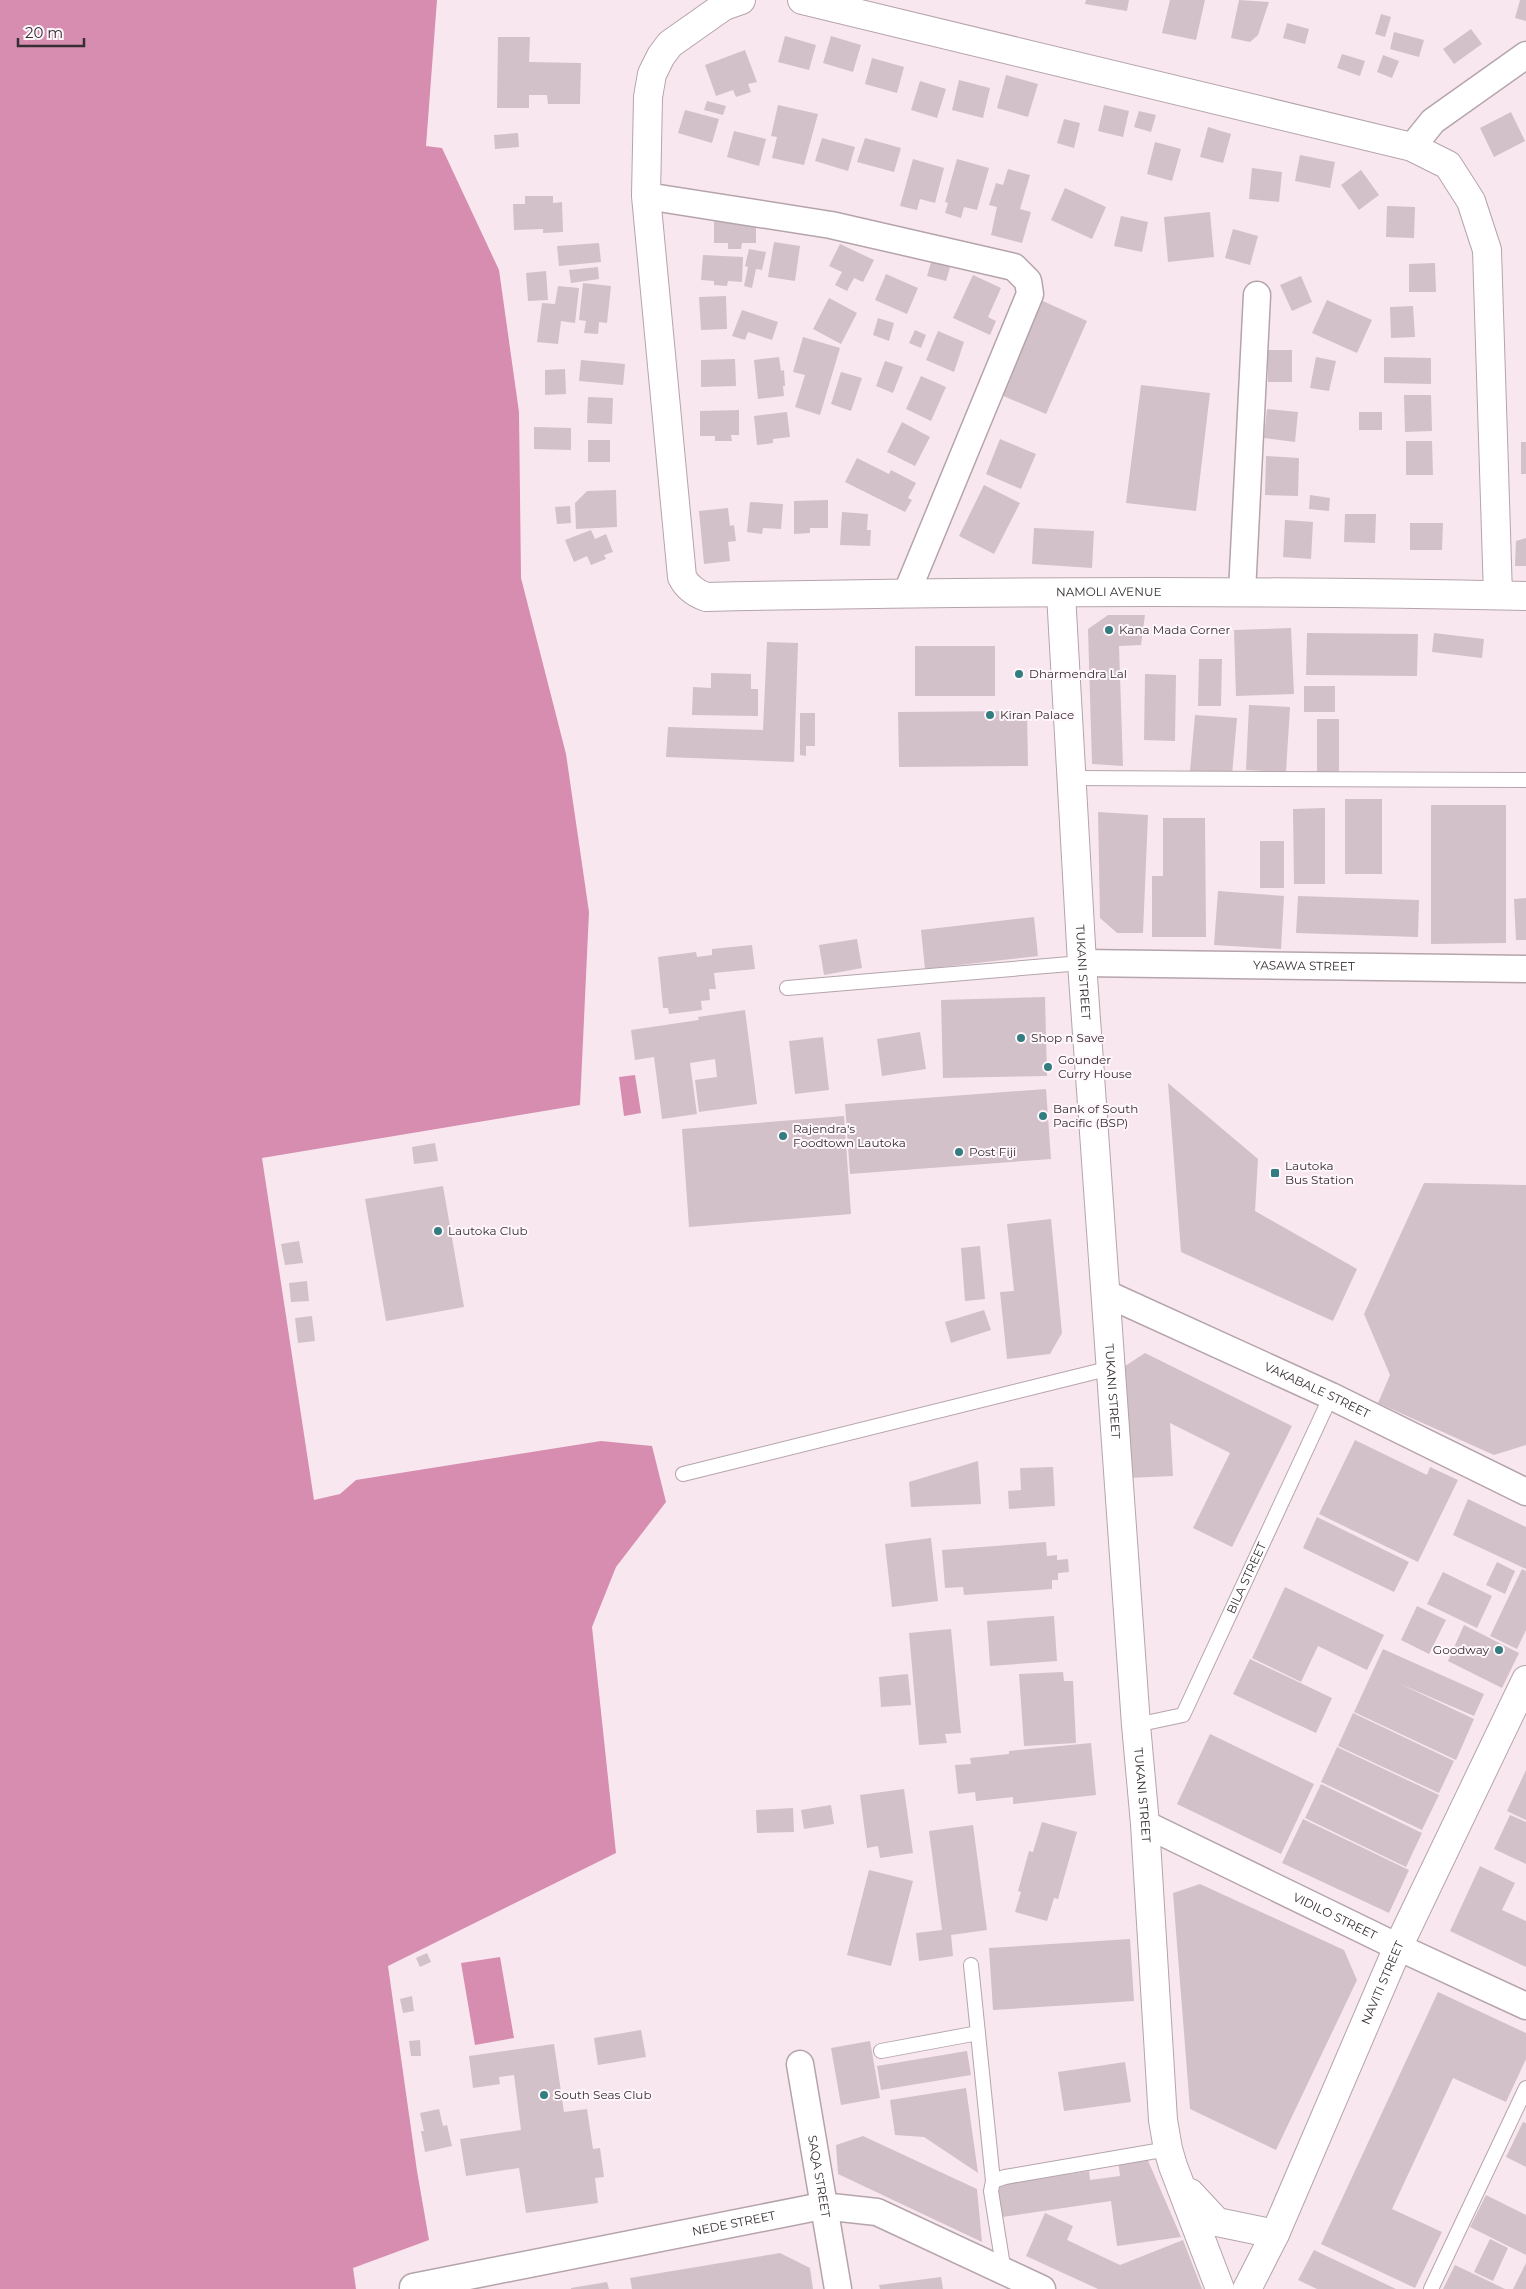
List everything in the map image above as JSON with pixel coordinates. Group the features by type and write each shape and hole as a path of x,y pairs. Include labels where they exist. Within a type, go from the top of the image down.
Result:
{"street":[{"path":"741,0 724,6 670,44 661,56 652,74 648,97 646,196 830,225 1014,267 1028,281 1030,294 907,592"},
{"path":"802,0 1412,147 1448,165 1471,201 1487,250 1498,595"},
{"path":"1412,147 1433,121 1526,55"},
{"name":"NAMOLI AVENUE","path":"646,196 682,577 685,584 692,590 706,597 907,592 1061,594 1242,592 1526,596"},
{"path":"1242,592 1257,295"},
{"name":"TUKANI STREET","path":"1061,594 1082,963 1107,1294 1136,1725 1145,1824 1164,2120 1168,2149 1220,2289"},
{"name":"YASAWA STREET","path":"1082,963 1526,970"},
{"name":"VAKABALE STREET","path":"1107,1294 1331,1396 1526,1492"},
{"name":"NAVITI STREET","path":"1248,2289 1275,2234 1398,1947 1526,1680"},
{"name":"VIDILO STREET","path":"1145,1824 1398,1947 1526,2006"},
{"name":"SAQA STREET","path":"800,2064 822,2206 838,2289"},
{"name":"TUKANI STREET","path":"1182,2185 1217,2222 1275,2234"},
{"name":"NEDE STREET","path":"413,2288 822,2206 877,2212 1042,2289"}],"lane":[{"path":"1070,778 1526,780"},
{"path":"787,988 1082,963"},
{"path":"683,1474 1111,1368"},
{"name":"BILA STREET","path":"1136,1725 1183,1716 1331,1396"},
{"path":"971,1965 993,2181 991,2190 1004,2272"},
{"path":"881,2051 978,2033"},
{"path":"1431,2289 1526,2088"},
{"path":"993,2181 1005,2177 1168,2149"}],"shaded area":[{"path":"0,0 437,0 426,146 442,148 499,270 519,412 521,578 566,754 589,912 580,1105 262,1158 314,1500 340,1494 356,1480 601,1441 652,1446 666,1502 616,1567 592,1627 616,1853 388,1966 417,2171 429,2240 353,2268 356,2289 0,2289"},
{"path":"635,1075 641,1113 624,1116 619,1077"},
{"path":"500,1957 514,2038 475,2045 461,1963"}],"building":[{"path":"1086,0 1129,0 1127,11 1085,4"},
{"path":"1170,0 1205,0 1196,40 1162,33"},
{"path":"1239,0 1269,2 1258,35 1250,42 1231,38"},
{"path":"1520,0 1526,0 1526,21 1515,18"},
{"path":"1381,14 1391,17 1385,37 1375,34"},
{"path":"1287,23 1309,29 1305,44 1283,38"},
{"path":"1471,29 1482,44 1454,64 1443,49"},
{"path":"1394,32 1424,40 1419,57 1390,49"},
{"path":"785,36 816,45 809,70 778,62"},
{"path":"831,36 861,45 853,72 823,63"},
{"path":"498,37 530,37 529,62 581,63 580,104 548,104 547,95 529,95 529,108 497,108"},
{"path":"745,50 757,82 748,84 751,92 736,97 733,90 716,96 705,65"},
{"path":"1342,54 1365,61 1360,76 1337,68"},
{"path":"1383,55 1399,61 1392,78 1377,72"},
{"path":"872,58 904,67 897,93 865,84"},
{"path":"1006,75 1038,84 1028,117 997,108"},
{"path":"959,80 990,88 983,118 952,110"},
{"path":"920,81 946,89 937,118 911,110"},
{"path":"707,101 726,106 723,115 704,110"},
{"path":"778,105 818,114 804,165 772,158 777,137 771,136"},
{"path":"1104,105 1129,111 1123,137 1098,131"},
{"path":"685,110 719,119 712,143 678,133"},
{"path":"1139,111 1156,115 1151,132 1134,127"},
{"path":"1511,112 1525,141 1494,157 1480,128"},
{"path":"1064,119 1080,123 1074,148 1057,143"},
{"path":"1208,127 1231,134 1223,163 1200,157"},
{"path":"734,131 766,139 759,166 727,157"},
{"path":"518,133 519,147 495,149 494,135"},
{"path":"822,138 855,147 848,171 815,161"},
{"path":"865,138 901,148 894,172 857,162"},
{"path":"1155,142 1181,149 1172,181 1147,174"},
{"path":"1300,155 1335,162 1330,188 1295,181"},
{"path":"913,159 944,168 935,203 920,199 917,210 900,206"},
{"path":"957,159 989,168 977,210 964,207 961,218 945,213 948,203 945,202"},
{"path":"1252,168 1282,172 1279,202 1249,199"},
{"path":"1008,169 1030,175 1020,209 1031,212 1022,243 991,235 997,207 989,205 996,183 1003,185"},
{"path":"1361,170 1379,195 1359,210 1341,185"},
{"path":"1065,188 1106,207 1092,239 1051,220"},
{"path":"525,196 553,196 553,203 562,202 563,232 543,233 543,229 514,230 513,204 525,204"},
{"path":"1387,206 1415,207 1414,238 1386,237"},
{"path":"1210,212 1214,257 1168,262 1164,217"},
{"path":"1121,216 1148,222 1142,252 1114,246"},
{"path":"714,220 756,220 756,243 742,243 741,249 728,249 728,243 714,243"},
{"path":"1233,229 1258,236 1250,265 1225,258"},
{"path":"774,242 800,246 795,281 768,277"},
{"path":"599,243 601,262 559,266 557,246"},
{"path":"840,244 874,260 863,282 854,278 847,291 835,285 842,272 829,266"},
{"path":"749,249 766,252 762,270 756,269 752,288 744,286 748,267 745,266"},
{"path":"703,255 743,257 742,282 728,281 727,286 714,285 714,281 701,280"},
{"path":"932,259 951,264 946,281 927,276"},
{"path":"1435,263 1436,292 1409,292 1409,264"},
{"path":"598,267 599,279 571,283 569,270"},
{"path":"546,271 548,300 528,301 526,273"},
{"path":"886,274 918,288 907,314 875,300"},
{"path":"973,275 1001,288 988,317 996,321 990,335 953,318"},
{"path":"1301,276 1312,302 1292,311 1280,285"},
{"path":"583,283 611,286 607,323 599,322 598,334 584,333 586,321 579,320"},
{"path":"558,286 579,288 575,323 561,321 558,344 537,342 542,303 555,304"},
{"path":"726,296 727,329 701,330 699,297"},
{"path":"1034,297 1087,321 1046,414 994,392"},
{"path":"829,298 857,313 841,344 813,329"},
{"path":"1327,300 1372,320 1357,353 1312,333"},
{"path":"1413,306 1415,337 1391,338 1390,307"},
{"path":"742,310 778,322 772,340 748,332 745,340 732,336"},
{"path":"878,318 894,323 889,341 873,335"},
{"path":"915,330 926,335 921,348 909,343"},
{"path":"938,331 964,342 954,372 926,360"},
{"path":"803,337 840,348 820,415 795,407 805,375 793,372"},
{"path":"1268,350 1292,350 1292,382 1268,382"},
{"path":"779,357 781,371 784,370 784,396 758,399 754,360"},
{"path":"1316,357 1336,361 1329,391 1310,388"},
{"path":"1384,357 1431,358 1431,384 1384,383"},
{"path":"735,359 736,386 701,387 701,360"},
{"path":"581,360 625,364 623,385 579,381"},
{"path":"885,361 903,367 893,393 876,386"},
{"path":"565,369 566,394 545,395 545,370"},
{"path":"841,372 862,378 851,411 831,404"},
{"path":"921,376 946,387 931,421 906,409"},
{"path":"1141,385 1210,393 1196,511 1126,503"},
{"path":"1404,395 1431,395 1432,431 1405,432"},
{"path":"588,397 613,398 612,424 587,423"},
{"path":"1267,409 1298,412 1295,442 1264,438"},
{"path":"739,410 739,435 731,435 732,441 715,441 715,436 700,436 700,411"},
{"path":"787,412 790,437 773,439 773,443 757,445 754,416"},
{"path":"1359,412 1382,412 1382,430 1359,430"},
{"path":"902,422 930,437 915,466 887,452"},
{"path":"534,427 571,428 571,450 534,449"},
{"path":"1000,439 1036,454 1021,489 986,474"},
{"path":"588,440 610,440 610,462 588,462"},
{"path":"1406,441 1432,441 1433,475 1406,475"},
{"path":"1521,442 1526,442 1526,474 1521,474"},
{"path":"1266,456 1299,458 1298,496 1265,495"},
{"path":"857,458 889,474 891,470 916,483 908,498 912,500 905,512 845,482"},
{"path":"984,485 1020,503 994,554 959,536"},
{"path":"616,490 617,527 576,529 575,503 587,491"},
{"path":"1310,495 1330,498 1329,511 1309,509"},
{"path":"828,500 828,528 810,528 810,533 794,534 794,501"},
{"path":"750,502 783,504 781,529 763,528 762,534 747,532"},
{"path":"570,506 571,523 557,524 555,507"},
{"path":"728,508 730,526 734,525 736,541 728,542 730,561 704,564 699,511"},
{"path":"842,512 868,514 867,530 871,530 870,546 840,545"},
{"path":"1345,514 1376,514 1375,543 1344,542"},
{"path":"1285,520 1313,522 1311,559 1283,557"},
{"path":"1410,523 1443,523 1442,550 1410,550"},
{"path":"1034,528 1094,531 1092,568 1032,564"},
{"path":"591,530 595,539 606,534 613,552 604,555 606,559 591,565 587,556 574,562 565,540"},
{"path":"1526,538 1526,566 1515,566 1516,541"},
{"path":"1108,615 1145,615 1141,645 1119,646 1123,766 1092,764 1088,629"},
{"path":"1291,628 1294,694 1236,696 1234,630"},
{"path":"1307,633 1418,634 1417,676 1306,675"},
{"path":"1434,633 1484,639 1482,658 1432,652"},
{"path":"767,642 798,643 794,762 666,757 668,727 763,730"},
{"path":"915,646 995,646 995,696 915,696"},
{"path":"1199,659 1222,659 1221,706 1198,706"},
{"path":"711,673 751,674 751,689 758,689 758,716 692,715 693,687 711,688"},
{"path":"1145,674 1176,675 1175,741 1144,740"},
{"path":"1304,686 1335,686 1335,712 1304,712"},
{"path":"1249,705 1290,707 1286,772 1246,770"},
{"path":"1027,711 1028,766 899,767 898,712"},
{"path":"800,713 815,713 815,746 806,746 806,756 800,755"},
{"path":"1195,715 1237,718 1232,775 1190,771"},
{"path":"1317,719 1339,719 1339,775 1317,775"},
{"path":"1345,799 1382,799 1382,874 1345,874"},
{"path":"1431,805 1506,805 1506,943 1431,944"},
{"path":"1325,808 1325,884 1294,884 1293,809"},
{"path":"1098,812 1148,815 1143,933 1117,933 1100,918"},
{"path":"1163,818 1205,818 1206,937 1152,937 1152,876 1163,876"},
{"path":"1260,841 1284,841 1284,888 1260,888"},
{"path":"1218,891 1284,896 1281,949 1214,945"},
{"path":"1298,896 1419,900 1418,937 1296,933"},
{"path":"1526,898 1526,940 1516,940 1514,899"},
{"path":"1034,917 1038,956 925,969 921,930"},
{"path":"857,939 862,968 824,975 819,945"},
{"path":"752,945 755,969 714,973 716,989 709,989 710,1000 701,1001 702,1010 669,1014 668,1008 663,1008 658,957 696,952 697,957 712,955 712,949"},
{"path":"1045,997 1047,1076 943,1078 941,1000"},
{"path":"745,1010 757,1104 699,1112 695,1080 717,1077 715,1059 690,1063 697,1114 662,1119 654,1057 635,1060 631,1030 699,1020 698,1017"},
{"path":"920,1032 926,1069 882,1076 877,1039"},
{"path":"823,1037 829,1090 795,1094 789,1041"},
{"path":"1168,1083 1258,1159 1255,1211 1357,1269 1333,1321 1181,1252"},
{"path":"1046,1089 1051,1159 850,1174 845,1104"},
{"path":"844,1116 851,1214 689,1227 682,1129"},
{"path":"435,1143 438,1161 414,1164 412,1147"},
{"path":"1424,1183 1526,1185 1526,1445 1494,1455 1378,1403 1390,1375 1364,1314"},
{"path":"443,1186 464,1307 386,1321 365,1199"},
{"path":"1051,1219 1062,1333 1050,1354 1007,1359 1000,1292 1014,1291 1007,1224"},
{"path":"299,1241 303,1263 285,1265 281,1244"},
{"path":"980,1246 985,1299 965,1301 961,1248"},
{"path":"307,1281 309,1301 291,1302 289,1283"},
{"path":"984,1310 991,1330 951,1343 945,1322"},
{"path":"312,1316 315,1341 298,1343 295,1318"},
{"path":"1145,1353 1292,1426 1232,1547 1193,1528 1230,1453 1170,1423 1173,1476 1128,1478 1122,1368"},
{"path":"1355,1440 1427,1475 1430,1467 1458,1480 1418,1562 1319,1514"},
{"path":"978,1461 981,1504 911,1507 909,1482"},
{"path":"1053,1467 1055,1506 1009,1509 1008,1491 1021,1490 1020,1468"},
{"path":"1468,1499 1526,1527 1526,1569 1453,1535"},
{"path":"1317,1517 1409,1562 1394,1592 1303,1548"},
{"path":"931,1538 938,1601 892,1607 885,1544"},
{"path":"1046,1542 1047,1556 1057,1555 1057,1560 1068,1559 1069,1572 1058,1573 1058,1580 1052,1580 1052,1589 964,1595 963,1587 945,1588 942,1550"},
{"path":"1497,1562 1515,1571 1505,1594 1486,1585"},
{"path":"1522,1569 1526,1571 1526,1630 1517,1649 1490,1636"},
{"path":"1443,1572 1492,1596 1477,1628 1427,1604"},
{"path":"1285,1587 1384,1635 1367,1670 1318,1646 1301,1682 1252,1658"},
{"path":"1417,1606 1446,1620 1429,1654 1401,1640"},
{"path":"1054,1616 1057,1661 990,1666 987,1621"},
{"path":"1464,1625 1519,1653 1502,1688 1448,1661"},
{"path":"951,1629 961,1733 945,1734 947,1743 919,1745 909,1633"},
{"path":"1383,1649 1484,1694 1474,1716 1398,1683 1474,1719 1456,1760 1354,1712"},
{"path":"1250,1659 1332,1698 1316,1733 1233,1694"},
{"path":"1063,1672 1064,1681 1073,1681 1076,1743 1024,1746 1019,1674"},
{"path":"908,1674 911,1705 881,1707 879,1677"},
{"path":"1353,1713 1454,1761 1439,1793 1338,1746"},
{"path":"1210,1734 1314,1784 1281,1854 1177,1804"},
{"path":"1091,1743 1096,1795 1013,1804 1013,1797 976,1801 975,1792 958,1794 955,1765 971,1764 970,1758 1009,1754 1009,1751"},
{"path":"1337,1747 1439,1795 1422,1830 1321,1782"},
{"path":"1526,1770 1526,1820 1507,1811"},
{"path":"1321,1784 1422,1833 1406,1867 1305,1818"},
{"path":"904,1789 913,1853 880,1858 878,1846 867,1848 860,1795"},
{"path":"831,1805 834,1824 804,1829 801,1810"},
{"path":"793,1808 794,1832 757,1833 756,1810"},
{"path":"1510,1815 1526,1822 1526,1864 1494,1849"},
{"path":"1303,1819 1409,1870 1389,1913 1282,1863"},
{"path":"1042,1822 1077,1832 1058,1899 1054,1898 1047,1921 1015,1912 1021,1892 1018,1891 1029,1851 1033,1852"},
{"path":"973,1825 987,1930 951,1935 953,1956 919,1961 916,1933 942,1930 929,1831"},
{"path":"1480,1866 1515,1883 1502,1910 1526,1921 1526,1967 1450,1931"},
{"path":"869,1870 913,1881 891,1966 847,1955"},
{"path":"1200,1884 1344,1950 1357,1980 1276,2150 1190,2109 1173,1893"},
{"path":"1130,1939 1134,2001 993,2010 989,1948"},
{"path":"427,1953 431,1962 420,1967 416,1958"},
{"path":"1438,1992 1526,2033 1526,2059 1506,2102 1453,2078 1392,2209 1442,2232 1415,2288 1321,2244"},
{"path":"412,1996 414,2011 403,2013 400,1999"},
{"path":"641,2030 646,2057 598,2065 594,2038"},
{"path":"420,2040 421,2056 411,2056 409,2041"},
{"path":"870,2041 880,2098 841,2105 831,2048"},
{"path":"554,2044 564,2112 587,2109 593,2149 600,2148 604,2177 595,2178 598,2203 526,2213 519,2168 466,2176 460,2139 521,2130 514,2075 499,2077 500,2084 473,2088 469,2056"},
{"path":"967,2051 971,2075 881,2090 877,2066"},
{"path":"1125,2062 1131,2102 1064,2111 1058,2072"},
{"path":"966,2088 978,2173 924,2137 895,2135 890,2100"},
{"path":"439,2109 443,2126 447,2125 452,2146 425,2152 421,2131 424,2131 420,2113"},
{"path":"1523,2122 1526,2123 1526,2167 1506,2157"},
{"path":"863,2136 977,2189 982,2242 838,2174 836,2145"},
{"path":"1146,2156 1181,2237 1117,2246 1111,2201 1002,2217 997,2185 1089,2171 1090,2180 1120,2176 1118,2160"},
{"path":"1486,2195 1526,2215 1526,2255 1470,2227"},
{"path":"1045,2213 1073,2226 1067,2240 1120,2265 1183,2240 1202,2289 1098,2289 1026,2256"},
{"path":"1490,2239 1508,2248 1493,2281 1474,2272"},
{"path":"1314,2250 1396,2289 1317,2289 1298,2280"},
{"path":"780,2253 810,2268 813,2289 632,2289 630,2278"},
{"path":"1526,2263 1526,2289 1513,2289"},
{"path":"1455,2265 1505,2289 1443,2289"},
{"path":"941,2277 943,2289 880,2289 879,2285"},
{"path":"607,2282 609,2289 571,2289 571,2288"}],"place":[{"name":"Kana Mada Corner","path":"1109,630"},
{"name":"Dharmendra Lal","path":"1019,674"},
{"name":"Kiran Palace","path":"990,715"},
{"name":"Shop n Save","path":"1021,1038"},
{"name":"Gounder Curry House","path":"1048,1067"},
{"name":"Bank of South Pacific (BSP)","path":"1043,1116"},
{"name":"Rajendra's Foodtown Lautoka","path":"783,1136"},
{"name":"Post Fiji","path":"959,1152"},
{"name":"Lautoka Bus Station","path":"1275,1173"},
{"name":"Lautoka Club","path":"438,1231"},
{"name":"Goodway","path":"1499,1650"},
{"name":"South Seas Club","path":"544,2095"}]}
